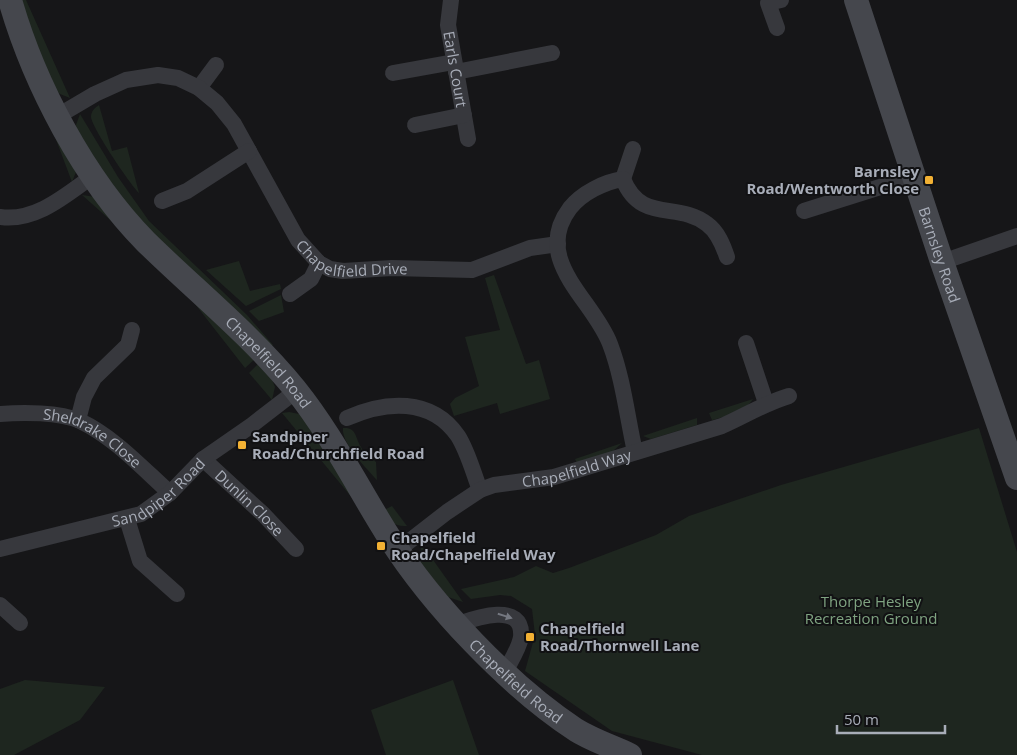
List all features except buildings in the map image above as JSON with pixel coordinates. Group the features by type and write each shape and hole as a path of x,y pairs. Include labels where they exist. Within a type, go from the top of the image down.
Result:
{"street":[{"name":"Chapelfield Road","path":"10,0 35,71 56,116 94,175 144,240 261,350 296,391 337,449 398,550 458,624 504,672 577,730 630,755"},
{"name":"Earls Court","path":"451,0 448,25 468,139"},
{"path":"777,28 768,3 781,0"},
{"name":"Barnsley Road","path":"856,0 942,262 1017,478"},
{"path":"393,73 455,67 552,53"},
{"path":"200,88 216,65"},
{"name":"Chapelfield Drive","path":"56,116 95,94 126,80 158,75 178,78 200,88 217,103 234,124 298,240 319,263 343,271 392,268 472,270 530,248 558,244"},
{"path":"415,126 464,115"},
{"path":"633,148 622,179 628,192 645,206 688,215 708,225 718,236 728,257"},
{"path":"162,202 187,191 249,151"},
{"path":"0,217 20,217 37,212 54,203 94,175"},
{"path":"804,211 915,176"},
{"path":"622,179 602,185 574,203 564,216 558,244 563,269 610,343 622,384 636,452"},
{"path":"942,262 1017,236"},
{"path":"290,294 311,279 319,263"},
{"path":"78,420 84,397 94,378 128,345 132,330"},
{"path":"746,343 766,403"},
{"name":"Sandpiper Road","path":"0,549 127,519 152,508 170,493 203,458 252,425 296,391"},
{"name":"Chapelfield Way","path":"398,550 446,512 480,490 500,484 545,479 722,426 741,418 766,403 789,396"},
{"path":"347,418 368,409 399,404 419,408 436,416 450,426 458,437 480,490"},
{"name":"Sheldrake Close","path":"0,414 22,412 78,420 106,438 170,493"},
{"name":"Dunlin Close","path":"203,458 263,514 296,549"},
{"path":"127,519 140,561 177,594"},
{"path":"0,605 20,623"},
{"path":"458,624 483,616 499,614 511,617 519,626 521,637 504,672"}],"green space":[{"path":"18,0 26,0 70,98 60,94 51,87"},
{"path":"99,105 112,151 127,147 139,193 112,156 93,123 92,113"},
{"path":"80,114 118,177 149,221 247,315 273,345 268,348 140,225 78,139 76,125"},
{"path":"49,121 76,172 72,182"},
{"path":"82,195 96,197 118,227"},
{"path":"239,261 250,291 280,284 281,289 246,306 206,270"},
{"path":"494,275 526,364 539,360 550,399 500,414 497,403 454,416 450,404 455,398 479,386 465,337 500,330 485,278"},
{"path":"188,295 255,359 245,368"},
{"path":"281,295 284,312 259,321 249,311"},
{"path":"259,363 270,375 275,387 272,400 249,373"},
{"path":"753,399 735,413 723,417 712,420 709,413"},
{"path":"282,413 299,414 312,426 358,505"},
{"path":"697,418 697,425 651,439 643,436"},
{"path":"343,428 353,431 362,449 376,462 377,480 350,448 343,434"},
{"name":"Thorpe Hesley Recreation Ground","path":"979,428 1017,552 1017,755 702,755 612,731 525,671 535,635 532,609 511,596 500,595 471,599 461,589 514,577 536,566 553,573 656,535 689,516 781,485"},
{"path":"622,443 612,452 577,463 575,459"},
{"path":"392,506 407,526 396,524 389,517 384,510"},
{"path":"421,543 463,602 448,597 420,563"},
{"path":"25,680 105,687 80,720 14,755 0,755 0,689"},
{"path":"453,680 479,755 386,755 371,710"}],"place":[{"name":"Barnsley Road/Wentworth Close","path":"929,180"},
{"name":"Sandpiper Road/Churchfield Road","path":"242,445"},
{"name":"Chapelfield Road/Chapelfield Way","path":"381,546"},
{"name":"Chapelfield Road/Thornwell Lane","path":"530,637"}]}
